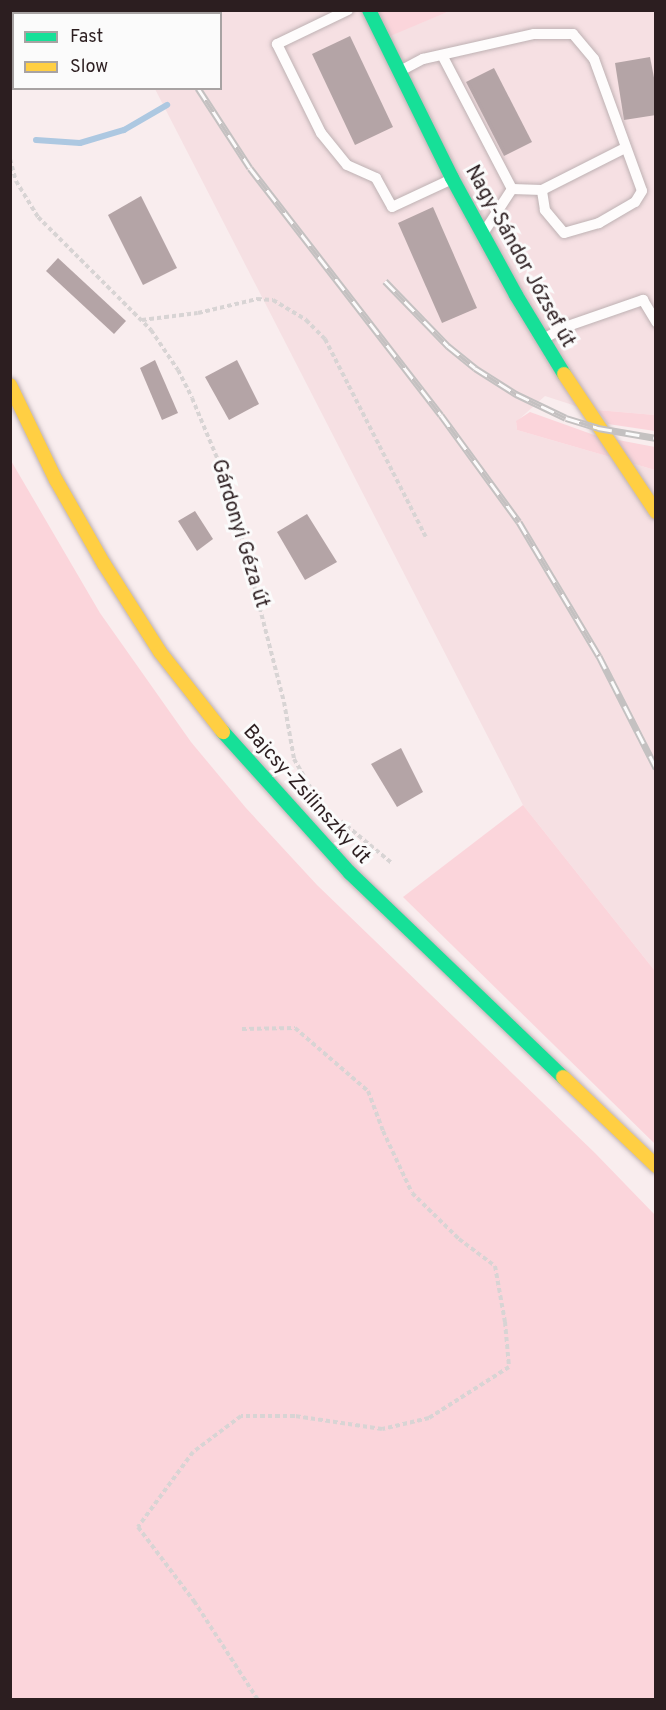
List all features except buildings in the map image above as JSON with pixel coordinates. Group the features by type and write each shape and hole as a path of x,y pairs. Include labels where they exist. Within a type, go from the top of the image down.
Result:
{"main road":[{"name":"Nagy-Sándor József út","path":"369,10 482,234 543,340 598,428 656,512"},
{"name":"Bajcsy-Zsilinszky út","path":"10,385 56,480 104,564 160,652 235,748 358,881 656,1166"}],"lane":[{"path":"348,10 278,44 321,133 347,165 376,178 392,207 452,178"},
{"path":"399,71 423,59 534,34 573,34 594,59 642,191 635,202 599,223 564,233 544,210 542,190"},
{"path":"442,55 512,189"},
{"path":"512,189 542,190 626,148"},
{"path":"482,234 512,189"},
{"path":"543,340 565,327 643,300 656,322"}],"path":[{"name":"Gárdonyi Géza út","path":"10,159 16,181 38,218 141,320 164,347 178,370 228,484 284,702 294,759 314,793"},
{"path":"141,320 188,315 257,299 273,300 306,320 324,339 426,537"},
{"path":"339,819 393,864"},
{"path":"242,1029 295,1028 368,1091 383,1131 412,1193 459,1239 495,1266 506,1322 509,1367 429,1418 382,1429 295,1416 241,1416 193,1452 138,1527 194,1601 258,1700"}],"shaded area":[{"path":"369,11 383,38 450,11 655,11 655,415 585,409 545,396 516,422 517,430 655,470 655,971 523,805 156,90 222,90 222,12 115,12"},
{"path":"369,11 450,11 383,39"},
{"path":"597,410 655,415 655,431 608,424"},
{"path":"530,412 597,436 655,447 655,470 517,430 516,421"},
{"path":"10,459 100,613 191,742 246,808 317,885 595,1153 655,1215 655,1699 11,1699"},
{"path":"523,805 655,971 655,1144 403,897"}],"waterway":[{"path":"36,140 80,143 124,130 167,105"}],"railway":[{"path":"199,90 250,168 441,415 519,522 599,656 656,768"},
{"path":"385,281 448,346 475,368 516,394 566,418 598,428 656,438"}],"traffic: fast":[{"path":"369,10 452,178 516,295 564,374"},
{"path":"223,732 350,873 563,1077"}],"traffic: slow":[{"path":"564,374 656,512"},
{"path":"10,385 56,480 104,564 160,652 223,732"},
{"path":"563,1077 656,1166"}]}
